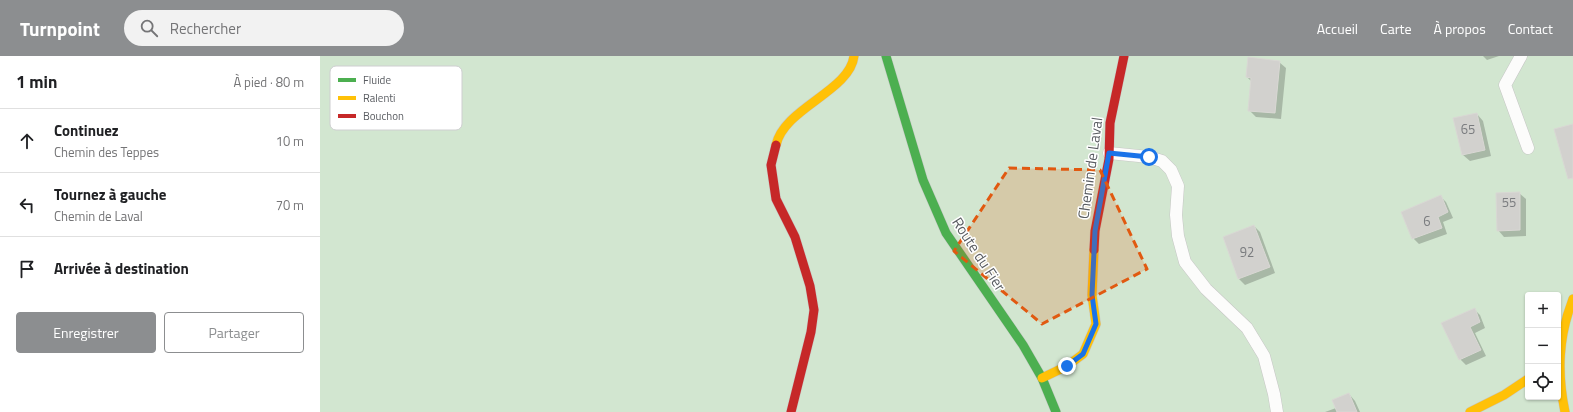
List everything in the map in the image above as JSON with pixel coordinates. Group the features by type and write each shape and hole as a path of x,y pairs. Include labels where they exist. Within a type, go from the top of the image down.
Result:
{"street":[{"path":"791,412 814,310 810,286 795,237 776,199 771,165 777,139 788,123 846,75 853,64 854,56"},
{"name":"Route du Fier","path":"886,56 923,180 946,233 1023,345 1042,378 1056,412"},
{"name":"Chemin de Laval","path":"1042,378 1067,366 1083,354 1096,324 1092,295 1095,231 1109,153 1110,123 1124,56"},
{"path":"1566,412 1560,391 1558,359 1560,337 1573,299"},
{"path":"1470,412 1504,395 1525,381"}],"lane":[{"path":"1521,56 1505,85 1528,148"},
{"path":"1109,153 1149,157 1162,161 1171,170 1178,186 1176,215 1178,236 1185,262 1206,289 1247,328 1264,356 1277,412"}],"highlighted area":[{"path":"1009,168 1100,170 1147,269 1042,324 954,251"}],"green space":[{"path":"320,56 1573,56 1573,412 320,412"}],"building":[{"path":"1248,57 1280,61 1275,113 1248,111 1251,78 1246,77"},
{"path":"1477,113 1485,150 1462,155 1453,118"},
{"path":"1573,124 1573,178 1568,179 1554,129"},
{"path":"1520,192 1520,230 1497,231 1496,193"},
{"path":"1441,195 1448,212 1438,217 1442,228 1412,239 1401,212"},
{"path":"1254,225 1270,267 1238,279 1223,237"},
{"path":"1475,308 1480,322 1470,327 1481,350 1459,360 1441,323"},
{"path":"1349,393 1357,412 1337,412 1332,400"}],"traffic: fast":[{"path":"886,56 923,180 946,233 1023,345 1042,378 1056,412"}],"traffic: slow":[{"path":"776,145 781,132 791,120 830,90 841,79 850,68 854,56"},
{"path":"1042,378 1067,366 1083,354 1096,324 1092,295 1094,250"},
{"path":"1565,412 1562,398 1560,355 1564,327 1573,299"},
{"path":"1470,412 1504,395 1525,381"}],"traffic: jam":[{"path":"1094,250 1095,231 1109,159 1110,123 1124,56"},
{"path":"776,145 771,165 776,199 795,237 810,286 814,310 811,332 791,412"}],"route":[{"path":"1067,366 1083,354 1096,324 1092,295 1095,231 1109,153 1149,157"}]}
